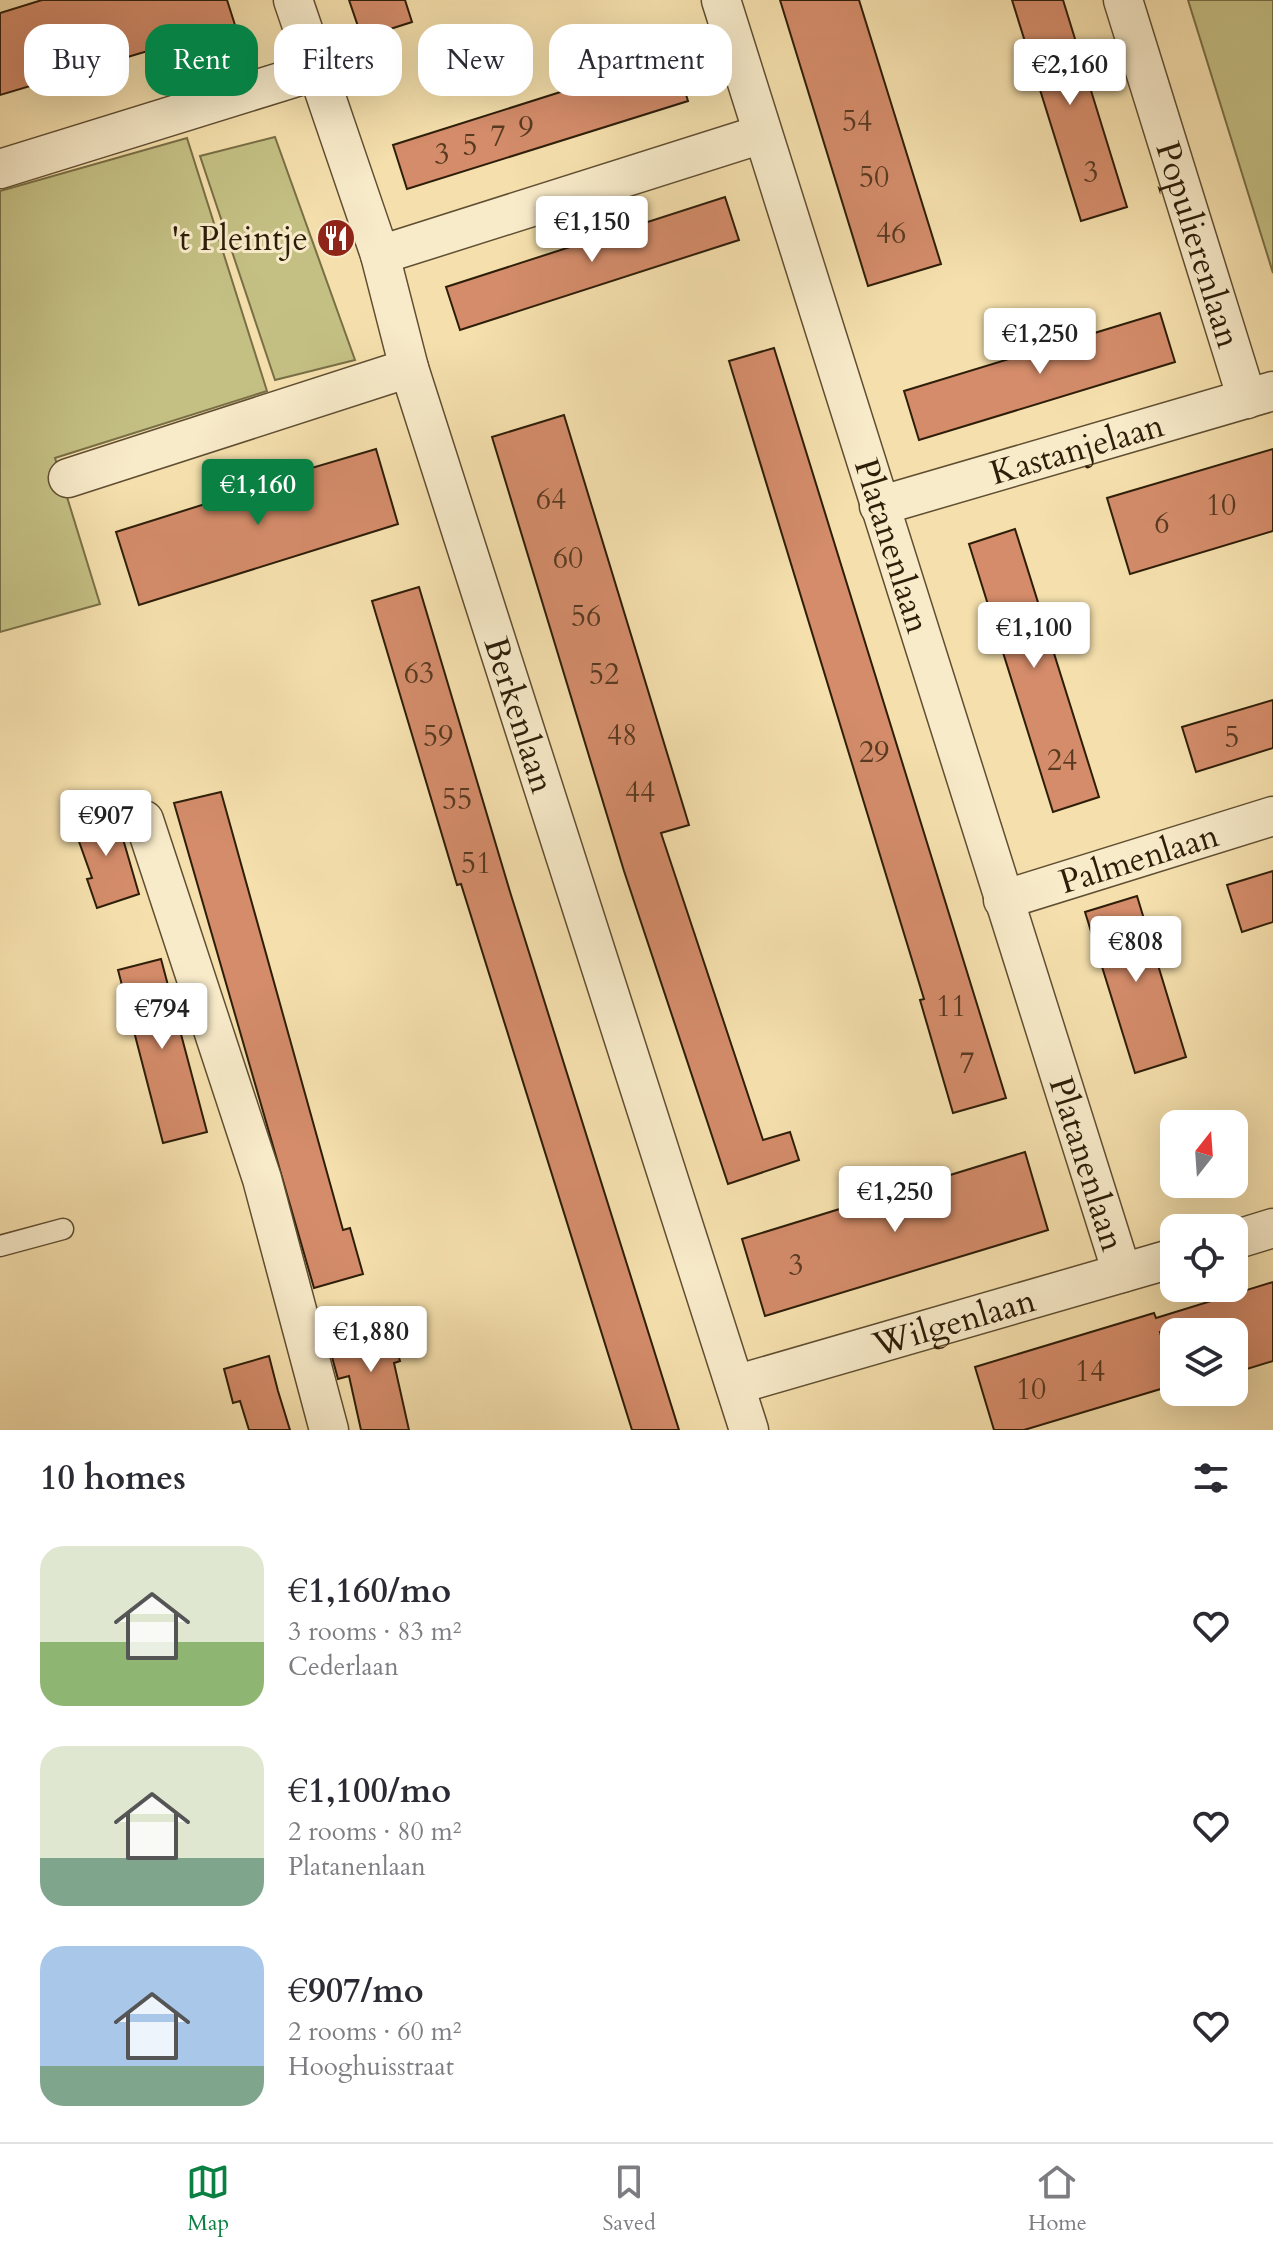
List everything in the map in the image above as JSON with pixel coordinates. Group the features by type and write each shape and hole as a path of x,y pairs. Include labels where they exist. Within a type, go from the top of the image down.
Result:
{"street":[{"name":"Berkenlaan","path":"293,0 301,24"},
{"name":"Platanenlaan","path":"721,0 1122,1273"},
{"name":"Populierenlaan","path":"1123,0 1260,395"},
{"path":"0,169 274,84"},
{"name":"Berkenlaan","path":"325,96 380,255 409,368 749,1430"},
{"path":"380,255 762,134"},
{"path":"68,478 409,368"},
{"name":"Kastanjelaan","path":"879,506 1260,395"},
{"name":"Palmenlaan","path":"1003,900 1273,816"},
{"path":"144,820 262,1179 329,1430"},
{"path":"1248,1236 1273,1228"},
{"name":"Wilgenlaan","path":"735,1385 1160,1262"}],"lane":[{"path":"0,1246 63,1229"}],"shaded area":[{"path":"1188,0 1273,0 1273,273"},
{"path":"275,137 355,360 275,380 200,156"},
{"path":"187,138 267,391 55,458 100,604 0,632 0,191"}],"building":[{"path":"42,0 227,0 235,24 145,24 145,52 129,57 129,24 24,24 24,88 0,95 0,13"},
{"path":"349,0 405,0 412,22 402,25 357,24"},
{"path":"780,0 859,0 941,264 868,286"},
{"path":"1012,0 1063,0 1127,207 1081,221"},
{"path":"549,96 686,96 688,101 407,189 393,145"},
{"path":"725,197 739,240 460,330 446,287"},
{"path":"1160,313 1175,362 919,440 904,391"},
{"path":"774,348 1006,1098 953,1113 920,1000 924,999 729,361"},
{"path":"564,415 689,825 661,833 763,1140 790,1132 799,1160 728,1184 624,871 492,437"},
{"path":"376,449 398,524 139,605 116,532 221,499 220,495"},
{"path":"1273,449 1273,531 1130,574 1107,498"},
{"path":"1015,529 1099,797 1053,812 969,544"},
{"path":"419,587 511,895 679,1430 632,1430 461,884 457,885 372,601"},
{"path":"1273,700 1273,748 1196,772 1182,727"},
{"path":"221,792 343,1230 350,1228 363,1274 314,1288 174,803"},
{"path":"114,808 139,894 97,908 87,879 92,878 72,822"},
{"path":"1273,871 1273,922 1242,932 1227,885"},
{"path":"1137,896 1186,1057 1135,1073 1085,912"},
{"path":"161,959 207,1132 163,1143 118,970"},
{"path":"1025,1152 1048,1230 765,1316 742,1239"},
{"path":"1273,1282 1273,1361 1248,1369 1248,1318 1160,1318 1160,1389 1024,1430 994,1430 975,1367 1154,1313 1156,1318 1208,1302 1248,1302 1248,1290"},
{"path":"387,1317 400,1361 394,1363 409,1430 361,1430 349,1376 338,1379 326,1335"},
{"path":"269,1356 290,1430 249,1430 240,1401 233,1403 224,1369"}],"place":[{"name":"'t Pleintje","path":"336,238"}]}
